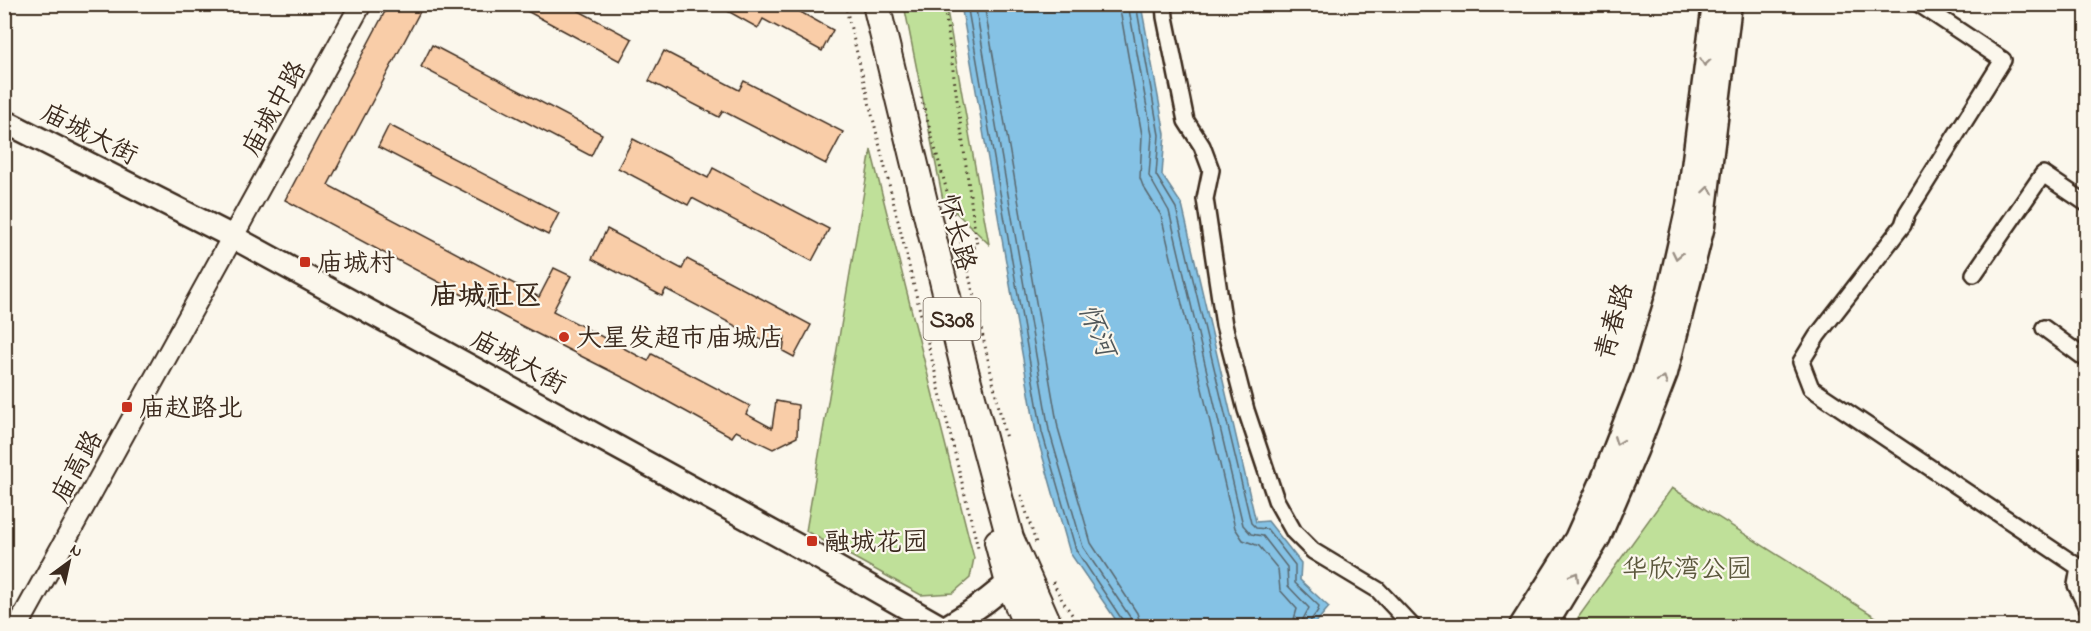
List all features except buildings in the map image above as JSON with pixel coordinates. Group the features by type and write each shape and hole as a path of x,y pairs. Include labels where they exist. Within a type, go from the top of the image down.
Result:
{"main road":[{"name":"怀长路","path":"860,4 1024,568 1028,627"},
{"name":"怀长路","path":"876,4 965,371 1010,538 1049,627"},
{"name":"青春路","path":"1521,627 1576,539 1603,479 1643,377 1668,295 1688,206 1714,4"},
{"path":"1545,627 1599,537 1666,373 1703,226 1730,4"},
{"name":"庙城大街","path":"4,121 233,237 809,552 939,627"},
{"path":"948,627 970,613 1024,568"}],"street":[{"name":"庙城中路","path":"233,237 361,4"},
{"path":"1164,4 1186,121 1202,146 1211,170 1205,199 1208,232 1224,325 1246,410 1276,500 1294,532 1313,551 1378,590 1412,627"},
{"path":"1919,4 2003,60 1907,213 1903,225 1817,336 1801,362 1811,388 2083,570 2076,585 2086,606"},
{"path":"1974,274 2043,174 2086,203"},
{"name":"庙高路","path":"18,627 233,237"},
{"path":"2044,328 2086,359"}],"path":[{"name":"怀长路","path":"845,4 978,549"},
{"path":"944,4 977,246 964,253"},
{"name":"怀长路","path":"920,94 964,253 1007,444"},
{"path":"1018,488 1024,568"},
{"path":"1053,581 1062,600 1080,627"}],"green space":[{"path":"904,5 946,5 989,244 943,200"},
{"path":"871,150 974,558 970,578 953,593 921,595 806,531"},
{"name":"华欣湾公园","path":"1672,488 1890,626 1572,626"}],"water":[{"name":"怀河","path":"961,5 1141,5 1165,134 1162,175 1182,205 1256,522 1268,521 1301,563 1300,580 1329,607 1313,626 1120,626 1070,553 1036,433"}],"place":[{"name":"庙城村","path":"305,262"},
{"name":"大星发超市庙城店","path":"564,337"},
{"name":"庙赵路北","path":"127,407"},
{"name":"融城花园","path":"812,541"}],"district":[{"name":"庙城社区","path":"486,294"}]}
